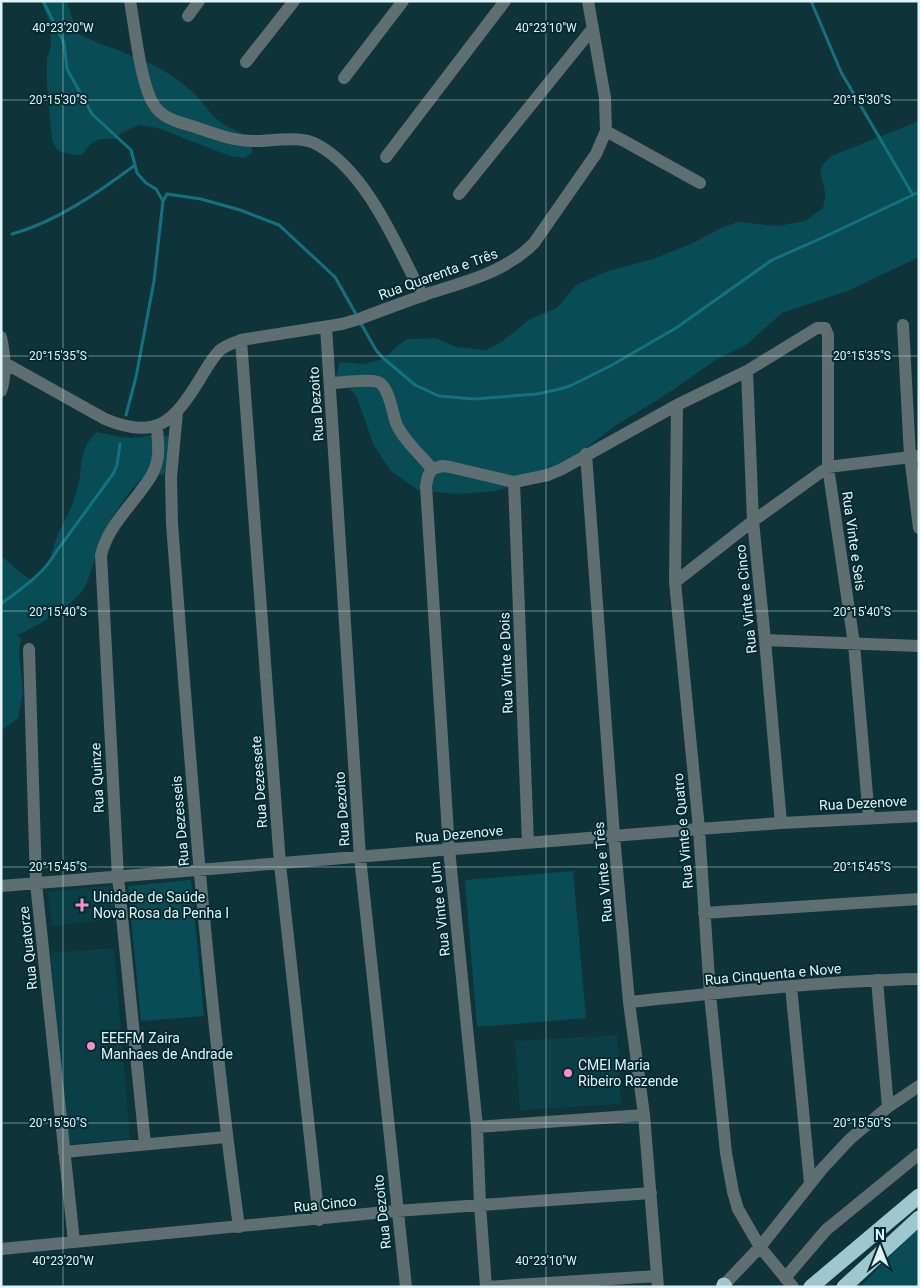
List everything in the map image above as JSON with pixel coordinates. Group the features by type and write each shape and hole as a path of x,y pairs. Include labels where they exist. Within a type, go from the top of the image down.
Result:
{"highway":[{"path":"811,1287 919,1196"},
{"path":"844,1287 919,1218"}],"street":[{"path":"130,1 147,93 158,111 169,118 224,137 255,141 301,141 317,145 337,159 363,188 376,208 423,296"},
{"path":"188,16 199,1"},
{"path":"246,62 294,1"},
{"path":"344,78 403,1"},
{"path":"386,157 505,1"},
{"name":"Rua Quarenta e Três","path":"157,426 177,412 187,401 221,349 241,340 326,327 359,319 497,270 524,253 534,243 596,154 606,131 605,98 588,1"},
{"path":"459,194 593,28"},
{"path":"606,131 700,183"},
{"path":"902,325 915,456 919,528"},
{"name":"Rua Dezoito","path":"326,327 360,857 396,1211 406,1287"},
{"name":"Rua Vinte e Seis","path":"747,372 817,328 825,328 828,335 828,467 854,644 869,818"},
{"path":"1,337 4,382 1,391"},
{"name":"Rua Dezessete","path":"241,340 280,864 319,1220"},
{"path":"3,363 79,406 122,427 145,428 157,426"},
{"path":"330,383 373,381 380,383 385,389 397,425 432,469 442,466 450,467 514,482 548,475 562,469 677,405 747,372"},
{"name":"Rua Vinte e Cinco","path":"747,372 753,521 766,640 781,823"},
{"name":"Rua Vinte e Quatro","path":"677,405 675,582 699,829 710,994 726,1153 738,1209 760,1247 789,1282"},
{"name":"Rua Dezesseis","path":"177,412 170,499 199,871 226,1137 239,1227"},
{"name":"Rua Quinze","path":"146,1144 118,877 101,555 104,543 111,530 153,474 158,450 157,426"},
{"name":"Rua Vinte e Três","path":"586,454 614,836 630,1002 644,1115 658,1282"},
{"path":"675,582 753,521 828,467 915,456"},
{"name":"Rua Vinte e Um","path":"432,469 426,486 449,849 477,1127 486,1287"},
{"name":"Rua Vinte e Dois","path":"514,482 528,844"},
{"path":"766,640 919,646"},
{"name":"Rua Quatorze","path":"29,649 36,883 74,1242"},
{"name":"Rua Dezenove","path":"1,886 699,829 919,816"},
{"path":"704,913 919,899"},
{"name":"Rua Cinquenta e Nove","path":"630,1002 791,986 919,979"},
{"path":"877,980 888,1107"},
{"path":"791,986 810,1184"},
{"path":"724,1286 760,1247 810,1184 855,1134 888,1107 919,1086"},
{"path":"477,1127 644,1115"},
{"path":"64,1152 226,1137"},
{"path":"789,1282 826,1230 919,1154"},
{"name":"Rua Cinco","path":"1,1249 319,1220 396,1211 651,1193"},
{"path":"486,1287 658,1282"}],"shaded area":[{"path":"41,1 67,1 73,21 80,35 138,58 172,76 196,95 219,121 242,133 250,141 252,153 244,158 230,156 158,128 139,125 121,133 116,139 99,139 92,143 82,155 58,151 52,140 47,82 47,59 51,46 50,24"},
{"path":"919,121 919,257 850,290 782,313 746,345 717,359 664,396 618,424 548,476 495,491 456,494 418,490 391,471 374,446 356,395 336,376 340,362 364,364 384,359 407,339 436,338 456,347 486,350 503,341 530,319 557,308 576,285 608,271 653,259 738,222 778,226 805,221 823,208 825,194 821,169 831,156"},
{"path":"96,432 128,438 164,435 173,440 169,466 163,475 148,475 143,478 123,502 102,536 83,590 53,616 17,635 21,638 19,653 23,691 18,718 1,731 1,556 21,573 33,580 44,570 74,501 83,453"},
{"path":"573,871 586,1018 477,1027 465,880"},
{"path":"191,880 204,1016 141,1021 128,886"},
{"name":"Unidade de Saúde Nova Rosa da Penha I","path":"112,885 116,918 52,926 48,892"},
{"name":"EEEFM Zaira Manhaes de Andrade","path":"114,948 130,1139 67,1144 51,953"},
{"name":"CMEI Maria Ribeiro Rezende","path":"617,1035 621,1104 520,1110 515,1041"},
{"path":"919,1227 919,1287 860,1287"}],"waterway":[{"path":"43,1 64,43 67,69 92,114 131,150 137,173 146,183 156,189 163,201"},
{"path":"811,1 841,72 913,195"},
{"path":"12,234 61,214 92,196 135,165"},
{"path":"360,322 382,357 415,385 439,396 474,399 537,394 560,389 612,365 676,328 772,260 919,192"},
{"path":"126,415 136,377 154,281 163,201 167,194 201,199 240,210 279,225 335,277 357,316"},
{"path":"1,604 31,581 51,560 113,474 117,465 120,444"}],"place":[{"name":"Unidade de Saúde Nova Rosa da Penha I","path":"82,905"},
{"name":"EEEFM Zaira Manhaes de Andrade","path":"91,1046"},
{"name":"CMEI Maria Ribeiro Rezende","path":"568,1073"}]}
